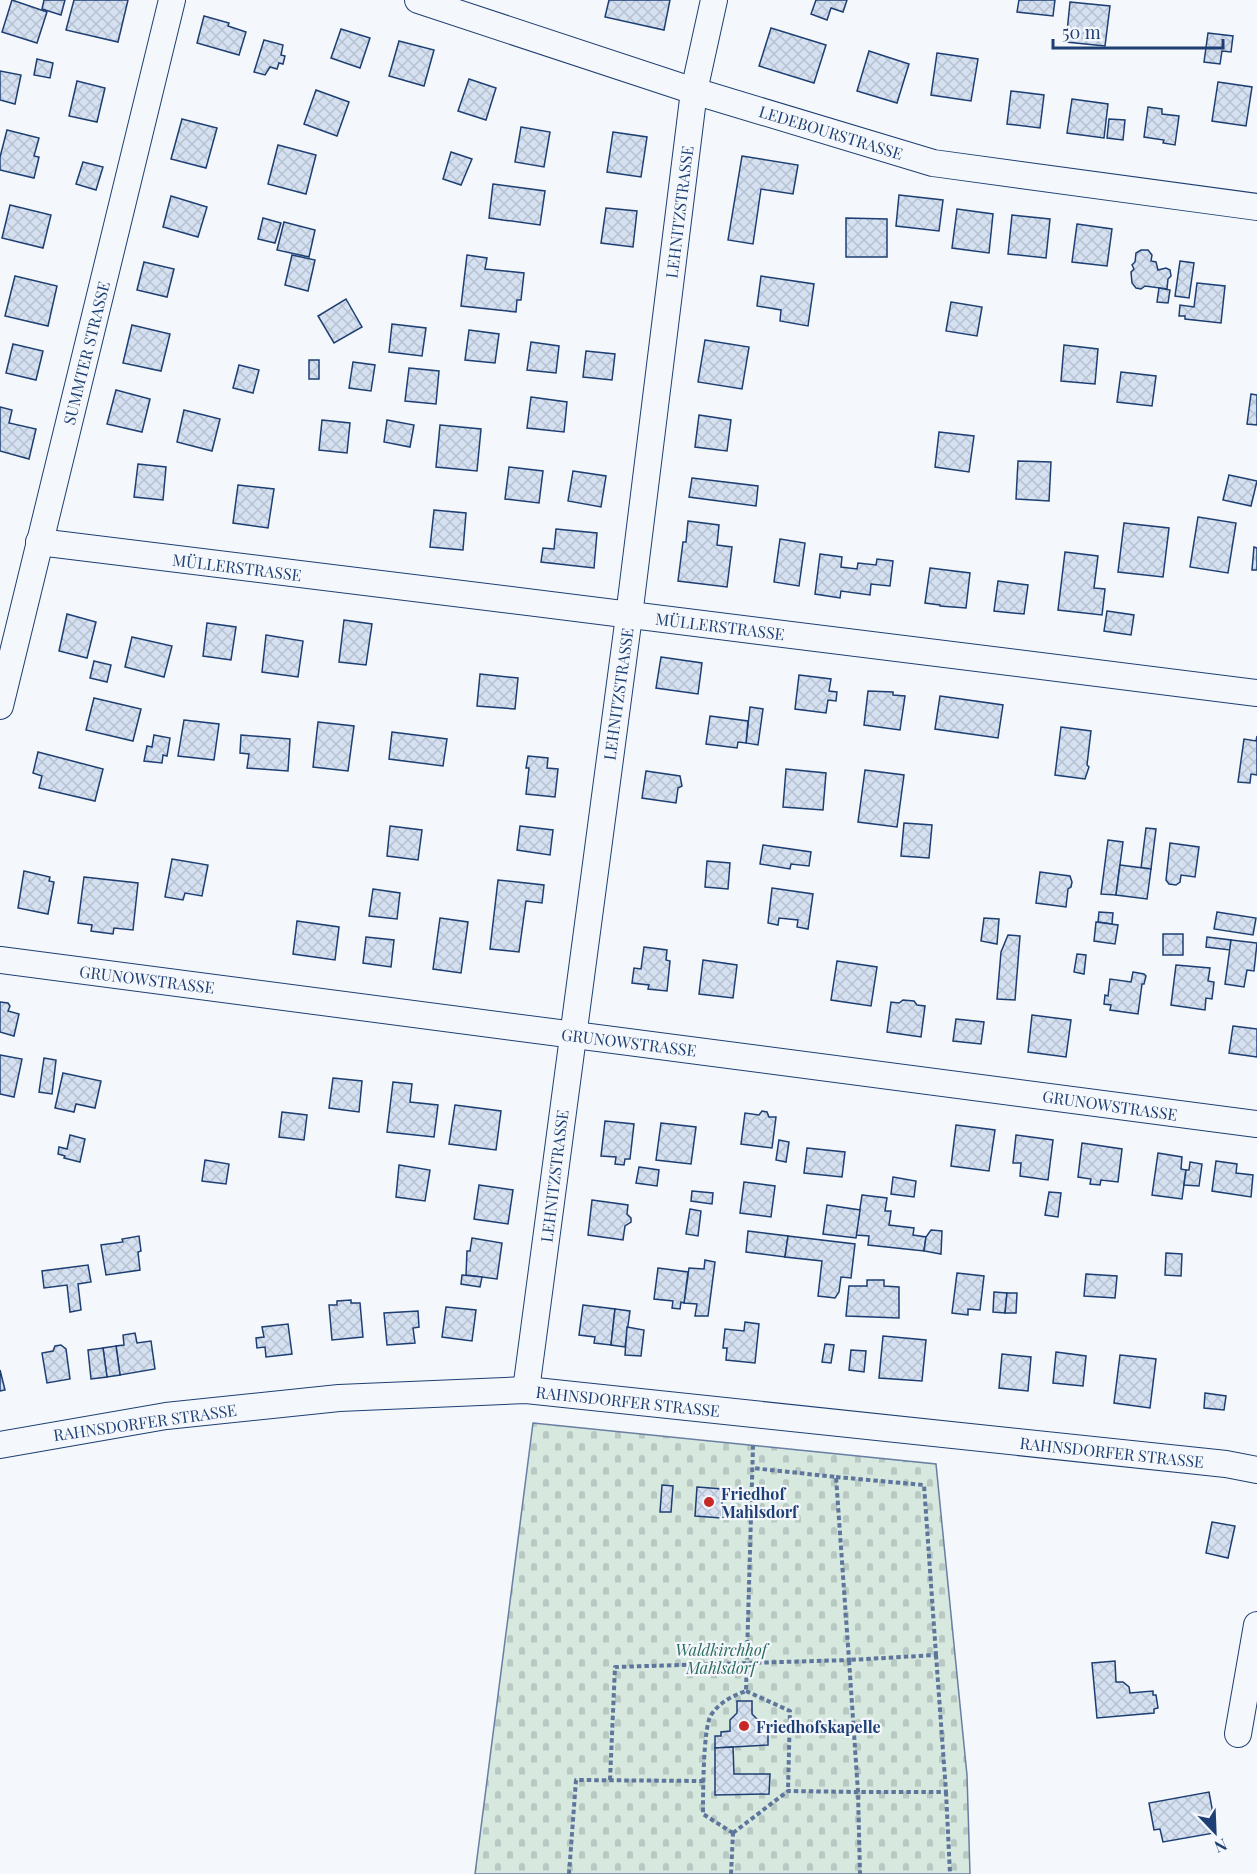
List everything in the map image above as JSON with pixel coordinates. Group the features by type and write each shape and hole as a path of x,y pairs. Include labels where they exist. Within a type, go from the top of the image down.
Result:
{"street":[{"name":"SUMMTER STRASSE","path":"0,706 172,0"},
{"name":"LEDEBOURSTRASSE","path":"418,0 694,91 933,163 1257,207"},
{"name":"LEHNITZSTRASSE","path":"526,1390 629,616 694,91 714,0"},
{"name":"MÜLLERSTRASSE","path":"39,542 629,616 918,649 1257,693"},
{"name":"GRUNOWSTRASSE","path":"0,960 1257,1124"},
{"name":"RAHNSDORFER STRASSE","path":"0,1445 166,1416 339,1398 526,1390 1226,1464 1257,1470"},
{"path":"1238,1734 1257,1625"}],"path":[{"path":"746,1691 753,1446"},
{"path":"752,1468 924,1485 950,1874"},
{"path":"836,1477 858,1792 860,1874"},
{"path":"610,1780 615,1666 849,1660 936,1655"},
{"path":"733,1833 703,1814 704,1754 710,1716 727,1698 746,1691 790,1711 788,1791"},
{"path":"569,1874 576,1780 704,1781"},
{"path":"731,1874 733,1833 788,1791 946,1792"}],"green space":[{"name":"Waldkirchhof Mahlsdorf","path":"533,1423 936,1464 967,1775 970,1874 475,1874"}],"building":[{"path":"12,0 47,12 37,43 2,32"},
{"path":"44,0 65,0 61,15 42,9"},
{"path":"74,0 128,0 118,42 66,30"},
{"path":"609,0 670,0 664,30 605,17"},
{"path":"816,0 847,0 843,12 831,8 827,20 811,14"},
{"path":"1019,0 1055,0 1053,16 1017,12"},
{"path":"1070,2 1110,6 1105,46 1066,42"},
{"path":"204,16 229,23 228,26 246,32 239,55 197,43"},
{"path":"771,28 826,45 814,83 759,66"},
{"path":"341,29 370,38 360,68 331,58"},
{"path":"1208,33 1233,36 1231,52 1222,51 1220,64 1204,62"},
{"path":"264,40 283,45 281,55 285,56 283,64 279,63 277,69 270,67 265,75 254,72"},
{"path":"399,41 434,50 424,86 389,76"},
{"path":"869,51 909,64 897,103 857,91"},
{"path":"937,53 978,59 971,101 931,95"},
{"path":"37,59 53,63 50,78 34,75"},
{"path":"0,71 21,75 15,104 0,100"},
{"path":"469,79 496,88 486,120 458,111"},
{"path":"77,81 105,88 97,122 69,116"},
{"path":"1218,82 1252,87 1246,126 1212,121"},
{"path":"316,90 349,102 337,136 304,124"},
{"path":"1011,91 1044,95 1040,128 1007,124"},
{"path":"1072,99 1108,104 1104,138 1067,133"},
{"path":"1148,107 1162,109 1162,114 1179,116 1175,145 1163,143 1164,140 1144,137"},
{"path":"182,119 217,128 206,168 171,159"},
{"path":"1109,119 1125,120 1123,140 1107,138"},
{"path":"521,127 550,132 544,167 515,162"},
{"path":"7,130 39,138 34,156 39,157 34,178 0,170 0,157"},
{"path":"613,132 647,137 641,177 607,172"},
{"path":"278,145 316,155 306,194 268,184"},
{"path":"451,152 472,159 461,185 443,179"},
{"path":"742,156 798,165 793,194 761,189 753,244 728,240"},
{"path":"83,162 103,167 96,190 76,184"},
{"path":"493,184 545,191 540,225 489,218"},
{"path":"899,195 943,200 939,231 896,226"},
{"path":"171,196 207,207 198,237 163,227"},
{"path":"10,205 51,215 43,248 2,238"},
{"path":"606,208 637,211 633,247 601,243"},
{"path":"957,209 993,214 989,253 952,248"},
{"path":"1012,215 1050,219 1046,258 1008,254"},
{"path":"263,218 281,223 275,243 258,239"},
{"path":"846,218 887,219 887,257 846,257"},
{"path":"284,222 315,230 309,257 277,250"},
{"path":"1077,224 1112,229 1107,266 1072,262"},
{"path":"1148,250 1152,255 1151,261 1156,262 1158,270 1166,268 1170,270 1171,276 1168,279 1167,289 1145,286 1141,289 1136,288 1132,283 1131,272 1134,269 1132,265 1135,262 1136,253"},
{"path":"292,255 315,260 308,291 285,285"},
{"path":"467,255 487,258 485,269 524,273 521,300 517,300 516,312 461,306"},
{"path":"1180,261 1194,263 1189,298 1175,296"},
{"path":"144,262 174,269 167,297 137,290"},
{"path":"15,276 57,286 48,326 5,316"},
{"path":"761,276 814,284 808,326 780,321 781,310 757,306"},
{"path":"1197,283 1225,286 1221,323 1185,319 1185,316 1179,316 1180,305 1194,307"},
{"path":"1159,288 1170,290 1168,303 1157,302"},
{"path":"346,299 362,327 334,343 318,316"},
{"path":"951,302 982,307 977,336 946,331"},
{"path":"392,324 426,328 422,356 389,352"},
{"path":"132,325 170,334 161,371 123,363"},
{"path":"469,330 499,334 495,363 465,360"},
{"path":"705,340 749,347 742,389 698,382"},
{"path":"531,342 559,346 556,373 527,370"},
{"path":"13,344 43,351 36,380 6,373"},
{"path":"1064,345 1098,349 1095,384 1061,381"},
{"path":"586,351 615,354 612,380 583,377"},
{"path":"309,360 319,360 319,379 309,379"},
{"path":"353,362 375,365 371,391 349,388"},
{"path":"239,365 259,370 253,393 233,388"},
{"path":"409,368 439,371 436,404 405,401"},
{"path":"1121,372 1156,376 1152,406 1117,402"},
{"path":"116,390 150,399 142,432 107,424"},
{"path":"1251,394 1257,395 1257,425 1247,424"},
{"path":"531,397 567,402 564,432 527,428"},
{"path":"0,407 12,410 9,423 36,429 29,459 0,451"},
{"path":"184,410 220,419 212,451 177,442"},
{"path":"699,415 731,420 727,451 695,447"},
{"path":"322,420 350,423 347,453 319,450"},
{"path":"387,420 414,425 410,447 384,442"},
{"path":"440,425 481,429 477,471 436,467"},
{"path":"939,432 974,436 969,472 935,467"},
{"path":"1018,461 1051,462 1049,501 1016,499"},
{"path":"138,464 166,467 163,500 134,497"},
{"path":"509,467 543,471 539,503 505,499"},
{"path":"573,471 606,476 601,507 568,501"},
{"path":"1229,475 1257,481 1251,506 1223,500"},
{"path":"692,478 758,486 756,506 689,497"},
{"path":"238,485 274,489 268,528 233,523"},
{"path":"434,510 466,513 463,550 430,547"},
{"path":"1198,517 1236,523 1228,573 1190,567"},
{"path":"688,521 719,525 717,545 732,547 727,587 678,581"},
{"path":"1124,523 1169,528 1163,577 1118,572"},
{"path":"556,529 597,533 594,568 541,562 543,548 554,549"},
{"path":"780,539 805,543 799,586 774,582"},
{"path":"1254,547 1257,548 1257,570 1252,570"},
{"path":"1065,552 1098,556 1094,588 1105,589 1102,615 1058,610"},
{"path":"820,554 842,557 841,567 857,569 858,563 876,565 877,559 893,561 890,586 871,584 870,595 841,591 840,598 815,594"},
{"path":"930,568 970,573 966,608 925,603"},
{"path":"998,581 1028,585 1024,614 994,611"},
{"path":"1107,611 1134,615 1131,635 1104,631"},
{"path":"67,614 96,622 87,658 59,651"},
{"path":"344,620 372,624 366,665 339,662"},
{"path":"207,623 236,627 231,660 203,656"},
{"path":"266,635 303,641 298,677 262,672"},
{"path":"132,637 172,646 164,677 125,667"},
{"path":"661,657 702,663 698,694 656,688"},
{"path":"94,661 111,665 107,682 90,678"},
{"path":"480,674 518,678 515,709 477,706"},
{"path":"799,675 831,679 829,691 837,692 836,701 828,700 826,713 795,709"},
{"path":"868,691 893,692 893,695 905,696 900,730 864,725"},
{"path":"940,696 1003,705 998,738 935,729"},
{"path":"94,698 141,709 133,741 86,730"},
{"path":"750,707 763,709 758,745 746,743"},
{"path":"710,716 748,721 746,743 738,742 737,748 706,744"},
{"path":"184,720 219,724 214,760 178,756"},
{"path":"318,722 354,726 348,771 313,767"},
{"path":"1061,727 1091,731 1087,765 1089,767 1085,779 1055,775"},
{"path":"392,732 447,739 443,766 389,759"},
{"path":"154,735 170,738 167,756 163,755 162,763 144,761 147,746 152,747"},
{"path":"241,735 290,739 288,771 247,768 249,754 240,753"},
{"path":"1257,736 1257,775 1251,774 1250,783 1238,782 1244,739 1256,741"},
{"path":"38,752 103,769 95,801 39,788 42,776 33,773"},
{"path":"528,756 548,758 547,768 558,769 555,797 526,794"},
{"path":"786,769 826,773 823,810 783,807"},
{"path":"865,770 904,775 897,827 858,822"},
{"path":"646,771 680,776 682,786 678,788 676,803 642,798"},
{"path":"904,823 932,825 929,858 901,856"},
{"path":"390,826 422,830 418,860 387,856"},
{"path":"520,826 553,830 550,855 517,850"},
{"path":"1146,828 1156,829 1151,869 1141,868"},
{"path":"1108,840 1123,842 1116,895 1101,894"},
{"path":"1170,843 1199,847 1195,877 1181,875 1180,882 1176,885 1169,884 1166,880"},
{"path":"763,845 811,852 809,866 791,864 790,869 760,864"},
{"path":"172,859 208,865 202,896 185,893 183,900 165,897"},
{"path":"707,861 730,863 728,889 705,887"},
{"path":"1120,865 1151,869 1147,899 1116,895"},
{"path":"24,871 50,877 49,881 54,882 48,914 18,908"},
{"path":"1040,872 1070,876 1072,882 1068,889 1066,907 1036,903"},
{"path":"84,877 138,883 133,930 114,928 113,934 91,931 92,925 78,923"},
{"path":"498,880 544,885 542,903 526,901 519,952 490,949"},
{"path":"772,888 813,894 808,929 797,927 798,920 779,918 778,925 768,923"},
{"path":"373,889 400,893 397,919 369,916"},
{"path":"1099,912 1113,913 1112,924 1098,922"},
{"path":"1217,912 1256,918 1253,935 1214,929"},
{"path":"440,918 468,922 461,973 433,969"},
{"path":"984,918 999,919 997,944 981,941"},
{"path":"297,921 339,927 335,960 293,954"},
{"path":"1096,922 1118,925 1115,944 1094,941"},
{"path":"1163,934 1183,934 1183,955 1163,955"},
{"path":"1008,935 1020,936 1015,1000 997,999 1001,952"},
{"path":"366,937 394,940 391,967 363,963"},
{"path":"1207,937 1231,940 1230,950 1206,947"},
{"path":"1231,940 1257,943 1254,971 1247,970 1244,987 1225,984"},
{"path":"644,947 667,950 666,960 670,961 667,991 648,989 649,985 632,983 634,968 641,969"},
{"path":"1077,954 1086,955 1084,974 1074,972"},
{"path":"703,960 737,965 733,998 699,994"},
{"path":"837,961 877,967 871,1006 831,1000"},
{"path":"1176,965 1210,968 1208,981 1214,982 1212,999 1206,998 1205,1010 1171,1005"},
{"path":"1133,972 1146,976 1142,984 1138,1014 1110,1010 1111,1005 1104,1004 1105,995 1108,996 1110,979 1131,982"},
{"path":"903,1000 914,1001 917,1005 925,1006 921,1037 887,1032 891,1002 899,1003"},
{"path":"0,1002 8,1003 10,1006 8,1011 19,1014 14,1036 0,1032"},
{"path":"1032,1015 1071,1020 1066,1057 1028,1052"},
{"path":"956,1019 984,1022 981,1044 953,1041"},
{"path":"1233,1026 1257,1029 1257,1057 1229,1053"},
{"path":"0,1055 22,1059 14,1097 0,1094"},
{"path":"44,1058 56,1060 52,1094 39,1092"},
{"path":"63,1073 101,1081 95,1108 76,1104 74,1112 55,1108"},
{"path":"333,1078 362,1081 359,1112 329,1108"},
{"path":"393,1082 412,1084 410,1102 438,1105 434,1137 387,1132"},
{"path":"455,1105 501,1111 496,1150 449,1144"},
{"path":"762,1111 767,1112 769,1117 776,1117 772,1148 741,1144 745,1113 759,1115"},
{"path":"282,1112 307,1115 304,1140 279,1137"},
{"path":"605,1121 634,1124 630,1159 625,1159 624,1165 615,1164 616,1157 601,1156"},
{"path":"661,1123 696,1127 691,1164 656,1160"},
{"path":"956,1125 995,1130 989,1171 951,1166"},
{"path":"70,1135 85,1139 80,1162 58,1154 59,1147 67,1149"},
{"path":"1016,1135 1053,1140 1048,1180 1020,1176 1021,1163 1013,1163"},
{"path":"779,1140 789,1142 786,1162 776,1160"},
{"path":"1082,1143 1122,1149 1118,1182 1101,1180 1100,1185 1090,1184 1091,1179 1078,1177"},
{"path":"807,1148 845,1152 842,1177 804,1173"},
{"path":"1158,1153 1182,1157 1181,1169 1186,1170 1182,1199 1152,1195"},
{"path":"205,1160 229,1164 226,1184 202,1181"},
{"path":"1216,1161 1237,1164 1236,1173 1253,1175 1251,1197 1212,1191"},
{"path":"1190,1162 1202,1164 1199,1186 1184,1185 1186,1170 1189,1170"},
{"path":"399,1165 430,1170 425,1201 396,1197"},
{"path":"639,1167 659,1170 657,1186 636,1183"},
{"path":"893,1177 916,1181 914,1197 891,1194"},
{"path":"744,1182 775,1186 771,1217 740,1213"},
{"path":"479,1185 513,1190 508,1224 474,1219"},
{"path":"692,1191 713,1193 712,1204 691,1201"},
{"path":"1049,1192 1061,1193 1058,1217 1045,1215"},
{"path":"862,1195 887,1198 885,1211 891,1211 889,1225 914,1228 913,1235 926,1237 924,1251 868,1245 869,1236 856,1235"},
{"path":"592,1200 628,1205 627,1214 631,1222 625,1226 623,1240 588,1235"},
{"path":"827,1205 860,1210 856,1238 823,1234"},
{"path":"690,1209 701,1211 698,1236 686,1234"},
{"path":"931,1230 942,1231 941,1254 924,1251 926,1237"},
{"path":"748,1231 788,1236 785,1257 746,1252"},
{"path":"139,1236 140,1270 106,1275 101,1245 123,1242 122,1239"},
{"path":"788,1236 855,1244 851,1278 841,1277 839,1292 835,1298 818,1296 822,1261 785,1257"},
{"path":"472,1238 502,1243 497,1279 466,1275 467,1251 470,1251"},
{"path":"1166,1253 1182,1254 1181,1276 1165,1275"},
{"path":"705,1260 715,1262 708,1316 695,1316 697,1304 684,1303 689,1268 704,1269"},
{"path":"88,1265 91,1282 78,1284 81,1310 70,1312 67,1285 44,1288 42,1271"},
{"path":"658,1268 688,1272 684,1303 681,1302 680,1309 672,1308 673,1301 654,1299"},
{"path":"957,1273 984,1276 980,1310 968,1309 968,1315 952,1313"},
{"path":"1086,1274 1117,1276 1115,1298 1084,1296"},
{"path":"462,1275 482,1277 480,1287 461,1284"},
{"path":"867,1280 884,1280 884,1286 899,1287 899,1318 846,1316 849,1286 867,1286"},
{"path":"994,1292 1007,1293 1005,1313 993,1312"},
{"path":"1007,1293 1017,1293 1016,1313 1005,1313"},
{"path":"351,1300 351,1303 360,1303 363,1337 332,1340 329,1305 337,1305 337,1301"},
{"path":"583,1305 615,1309 611,1345 594,1343 595,1337 579,1335"},
{"path":"446,1307 476,1310 472,1341 442,1337"},
{"path":"615,1309 630,1311 625,1347 611,1345"},
{"path":"418,1311 419,1327 413,1328 415,1343 387,1345 384,1313"},
{"path":"745,1322 759,1324 755,1363 726,1360 727,1348 723,1348 725,1329 744,1331"},
{"path":"288,1324 292,1354 266,1357 265,1347 257,1348 256,1338 264,1337 262,1327"},
{"path":"627,1327 644,1330 641,1356 625,1355"},
{"path":"135,1333 137,1343 151,1341 155,1369 120,1375 116,1346 124,1345 123,1335"},
{"path":"883,1336 926,1340 922,1381 879,1378"},
{"path":"825,1344 834,1345 831,1363 822,1362"},
{"path":"61,1345 66,1349 70,1379 47,1383 42,1353 53,1351 55,1346"},
{"path":"116,1346 120,1375 107,1377 103,1348"},
{"path":"103,1348 107,1377 91,1379 88,1350"},
{"path":"851,1350 866,1351 864,1372 849,1370"},
{"path":"1056,1352 1086,1356 1083,1386 1053,1383"},
{"path":"1002,1354 1031,1357 1028,1391 999,1388"},
{"path":"1120,1355 1156,1359 1150,1408 1114,1403"},
{"path":"0,1370 5,1390 0,1391"},
{"path":"1205,1393 1226,1396 1224,1410 1204,1408"},
{"path":"662,1485 673,1486 671,1512 660,1512"},
{"name":"Friedhof Mahlsdorf","path":"697,1487 723,1489 721,1518 695,1516"},
{"path":"1212,1522 1235,1526 1228,1558 1206,1553"},
{"path":"1115,1661 1116,1682 1123,1682 1129,1687 1130,1693 1153,1691 1153,1695 1156,1695 1158,1708 1154,1709 1154,1713 1097,1718 1092,1663"},
{"name":"Friedhofskapelle","path":"737,1701 752,1701 752,1714 758,1720 759,1731 768,1731 768,1745 715,1748 715,1736 721,1736 721,1732 730,1731 730,1720 737,1713"},
{"path":"733,1747 734,1774 770,1774 769,1794 715,1795 715,1748"},
{"path":"1209,1792 1214,1833 1163,1842 1160,1829 1154,1830 1149,1803"}],"place":[{"name":"Friedhof Mahlsdorf","path":"709,1502"},
{"name":"Friedhofskapelle","path":"744,1726"}]}
